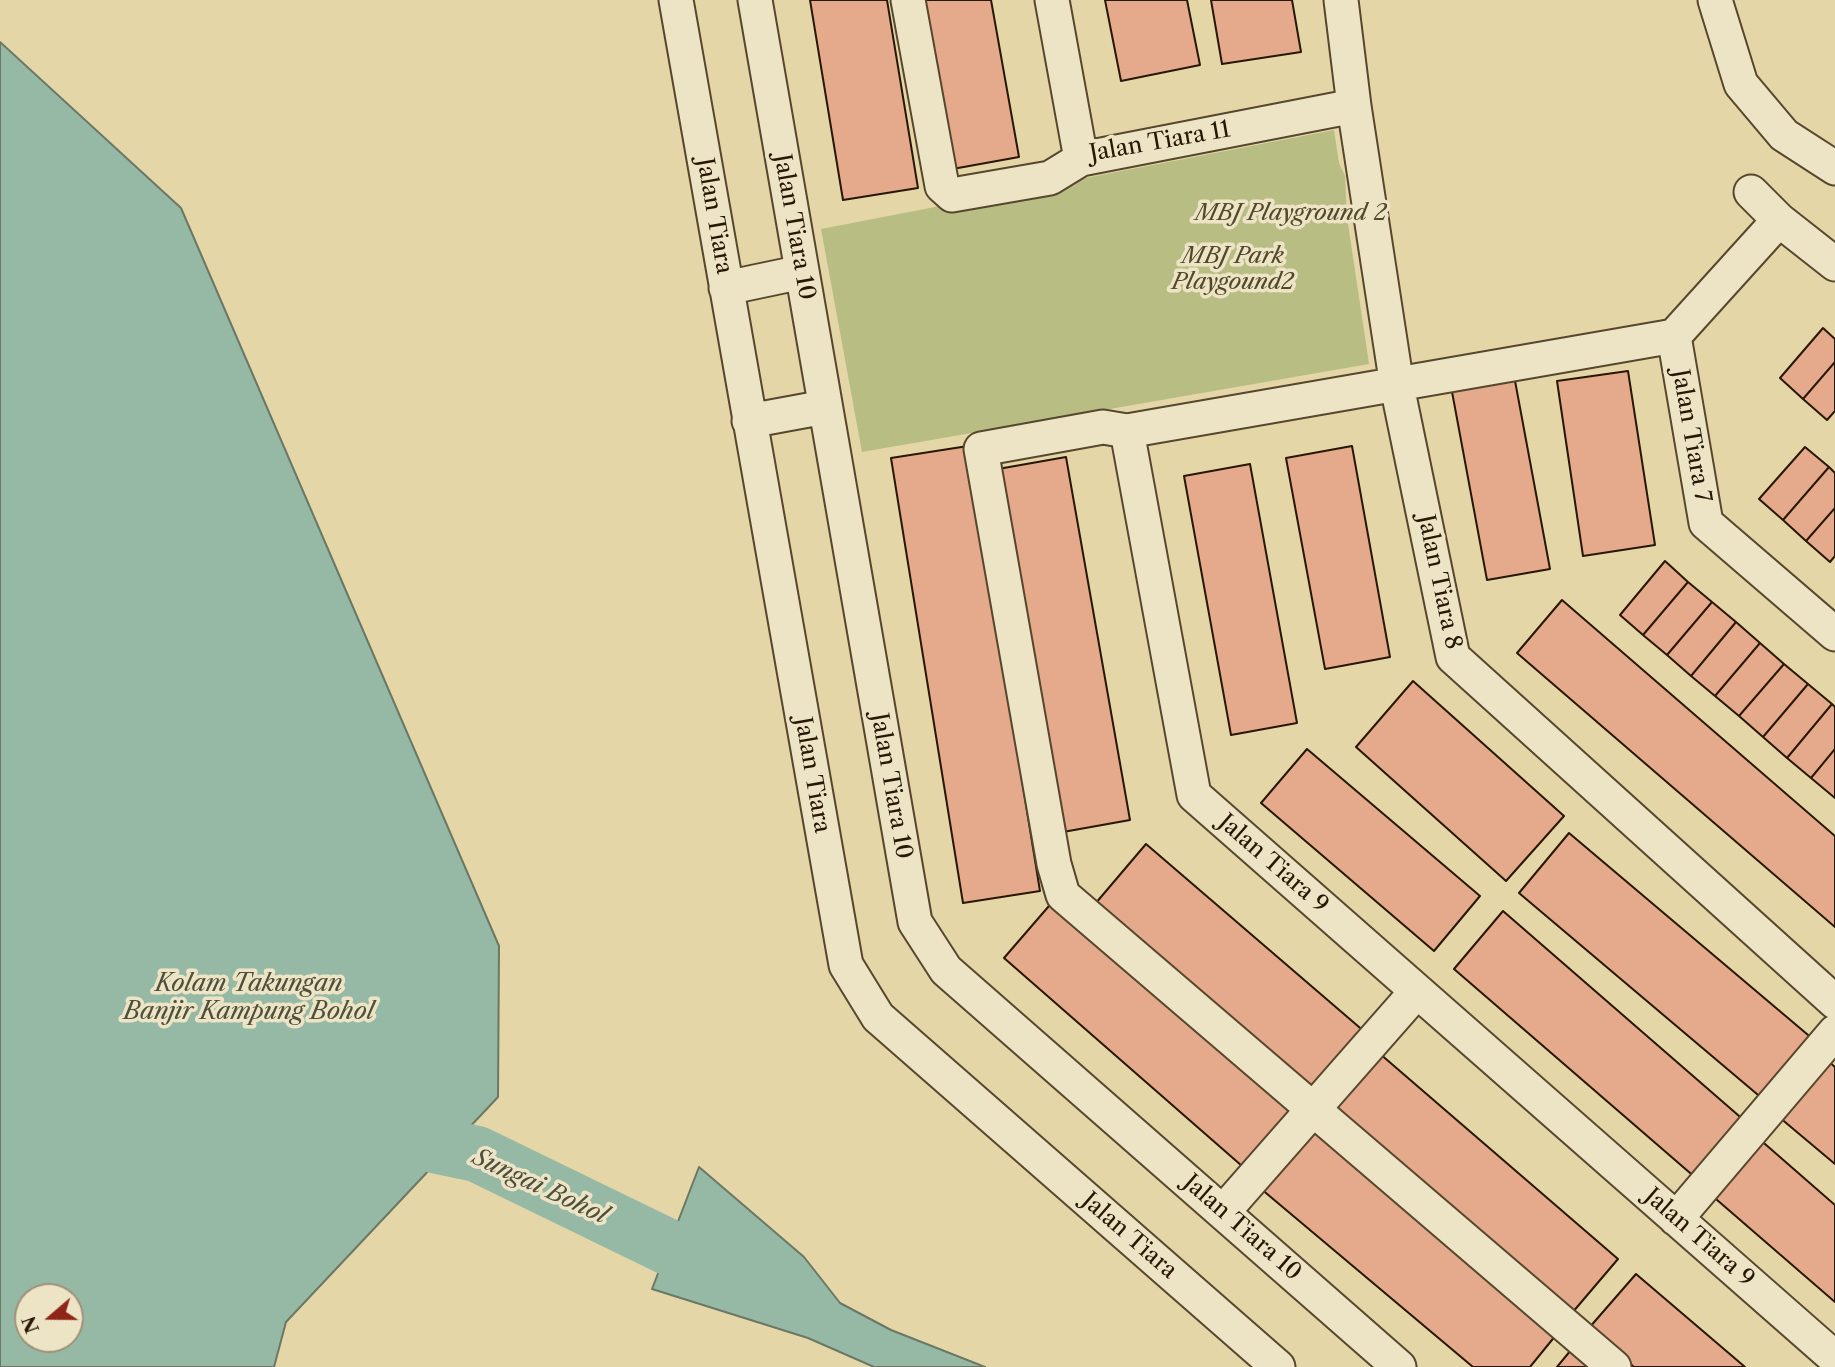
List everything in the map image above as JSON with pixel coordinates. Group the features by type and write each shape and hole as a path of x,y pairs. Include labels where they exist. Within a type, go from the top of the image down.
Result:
{"street":[{"name":"Jalan Tiara","path":"676,0 846,965 878,1017 1278,1367"},
{"name":"Jalan Tiara 10","path":"755,0 915,922 946,970 1399,1367"},
{"path":"908,0 942,186 952,195 1050,178 1081,159"},
{"name":"Jalan Tiara 11","path":"1052,0 1081,159 1354,106"},
{"name":"Jalan Tiara 8","path":"1341,0 1354,106 1397,386 1452,657 1835,1002"},
{"path":"1715,0 1741,84 1784,135 1835,168"},
{"path":"1751,192 1779,220 1835,264"},
{"path":"1614,1367 1063,895 1058,882 981,449 1103,427 1127,431 1674,336 1779,220"},
{"path":"726,288 802,272"},
{"name":"Jalan Tiara 7","path":"1674,336 1706,523 1835,634"},
{"path":"749,421 825,407"},
{"name":"Jalan Tiara 9","path":"1127,431 1194,795 1835,1358"},
{"path":"1223,1212 1417,991"},
{"path":"1676,1219 1835,1032"}],"green space":[{"name":"MBJ Park Playgound2","path":"1334,130 1339,163 1345,176 1347,217 1369,364 862,452 821,229"}],"water":[{"name":"Kolam Takungan Banjir Kampung Bohol","path":"0,42 181,208 499,946 498,1097 286,1322 274,1367 0,1367"},
{"path":"699,1167 804,1257 840,1303 891,1330 985,1367 874,1367 808,1338 652,1289"}],"building":[{"path":"810,0 887,0 918,188 843,200"},
{"path":"918,0 991,0 1019,157 947,170"},
{"path":"1105,0 1187,0 1200,65 1121,81"},
{"path":"1211,0 1292,0 1301,52 1222,64"},
{"path":"1823,328 1835,339 1835,362 1803,399 1780,378"},
{"path":"1835,362 1835,411 1827,420 1803,399"},
{"path":"1513,370 1550,569 1487,580 1450,381"},
{"path":"1628,371 1655,545 1583,556 1557,381"},
{"path":"968,446 1040,891 963,903 891,458"},
{"path":"1352,446 1390,657 1325,669 1286,458"},
{"path":"1805,447 1829,467 1783,520 1759,499"},
{"path":"1066,457 1130,820 1063,832 998,469"},
{"path":"1250,464 1297,723 1231,735 1184,476"},
{"path":"1829,467 1835,473 1835,508 1806,541 1783,520"},
{"path":"1835,508 1835,556 1830,562 1806,541"},
{"path":"1665,561 1688,582 1643,635 1620,615"},
{"path":"1688,582 1712,602 1667,655 1643,635"},
{"path":"1562,600 1835,836 1835,927 1517,653"},
{"path":"1712,602 1736,622 1691,676 1667,655"},
{"path":"1736,622 1760,643 1715,696 1691,676"},
{"path":"1760,643 1784,664 1739,716 1715,696"},
{"path":"1784,664 1808,684 1763,737 1739,716"},
{"path":"1413,681 1564,816 1506,881 1356,747"},
{"path":"1808,684 1832,704 1787,758 1763,737"},
{"path":"1832,704 1835,707 1835,749 1811,778 1787,758"},
{"path":"1307,749 1480,896 1434,951 1261,803"},
{"path":"1835,749 1835,798 1811,778"},
{"path":"1569,833 1814,1040 1764,1100 1519,893"},
{"path":"1146,844 1366,1033 1315,1093 1095,904"},
{"path":"1055,899 1301,1115 1250,1173 1004,958"},
{"path":"1503,911 1746,1122 1697,1179 1454,969"},
{"path":"1379,1053 1618,1259 1572,1313 1334,1107"},
{"path":"1827,1060 1835,1067 1835,1164 1779,1117"},
{"path":"1310,1129 1556,1335 1530,1367 1473,1367 1260,1188"},
{"path":"1757,1137 1835,1205 1835,1302 1709,1193"},
{"path":"1636,1274 1745,1367 1634,1367 1589,1328"},
{"path":"1571,1350 1591,1367 1557,1367"}],"waterway":[{"name":"Sungai Bohol","path":"376,1133 477,1154 736,1280"}],"park label":[{"name":"MBJ Playground 2","path":"1291,213"}]}
